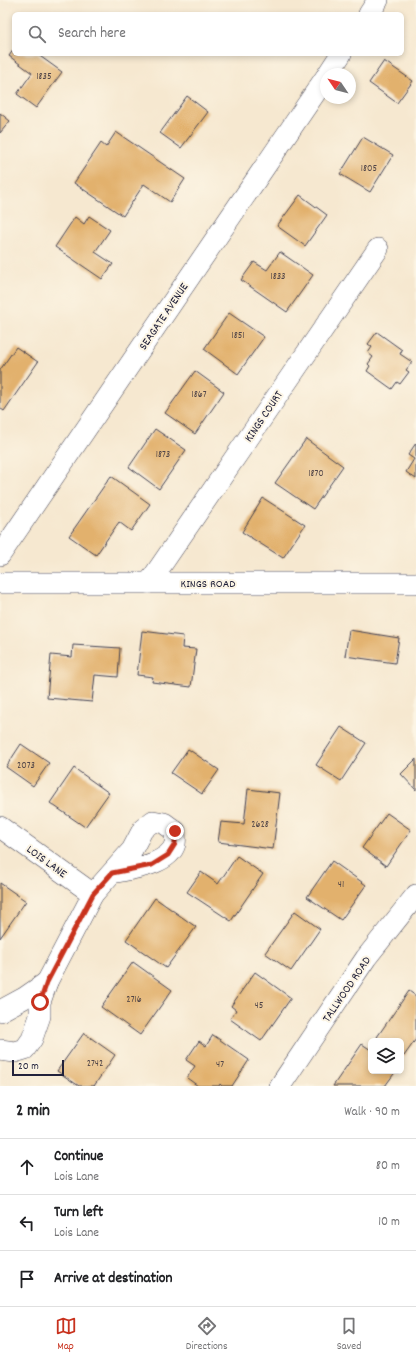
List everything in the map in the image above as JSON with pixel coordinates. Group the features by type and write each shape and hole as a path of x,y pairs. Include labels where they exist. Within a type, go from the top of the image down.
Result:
{"street":[{"path":"370,12 378,0"},
{"path":"332,68 340,56"},
{"name":"SEAGATE AVENUE","path":"0,555 320,85"},
{"name":"KINGS COURT","path":"149,583 378,249"},
{"name":"KINGS ROAD","path":"0,583 416,583"},
{"name":"LOIS LANE","path":"0,827 93,894"},
{"path":"0,1050 15,1052 25,1049 29,1044 40,1016 40,1002 47,982 93,894 112,873"},
{"name":"TALLWOOD ROAD","path":"280,1086 366,958 416,895"},
{"path":"0,1011 24,998 47,982"}],"building":[{"path":"12,52 12,56 40,56 62,72 36,108 17,94 32,73 9,56"},
{"path":"384,61 413,81 397,103 369,83"},
{"path":"187,96 208,112 181,148 160,133"},
{"path":"0,113 10,121 0,133"},
{"path":"116,132 185,179 170,202 144,184 123,216 74,183 101,143 106,147"},
{"path":"363,137 393,155 370,192 340,174"},
{"path":"300,195 327,215 305,246 277,226"},
{"path":"89,216 110,230 95,252 113,264 102,279 55,247 75,217 84,224"},
{"path":"280,252 313,275 287,312 241,280 254,262 267,270"},
{"path":"229,313 264,337 238,374 204,349"},
{"path":"377,332 402,350 400,354 412,362 406,370 409,372 400,384 397,382 392,389 367,371 370,366 368,364 373,357 368,353 372,347 368,344"},
{"path":"16,347 38,362 4,411 0,408 0,370"},
{"path":"195,371 224,392 195,434 165,413"},
{"path":"155,429 186,450 159,489 129,467"},
{"path":"306,439 343,466 313,509 275,483"},
{"path":"416,443 416,479 406,472 414,459 408,455"},
{"path":"111,476 150,504 131,531 119,522 96,555 69,536"},
{"path":"263,498 305,525 283,558 242,532"},
{"path":"349,630 399,638 395,663 345,656"},
{"path":"142,631 183,636 182,648 196,649 191,687 152,682 153,677 137,675"},
{"path":"73,645 120,648 118,677 95,675 92,702 47,698 51,655 72,657"},
{"path":"341,727 366,743 341,781 316,765"},
{"path":"21,744 49,763 33,786 6,767"},
{"path":"188,749 219,770 202,794 171,773"},
{"path":"416,759 416,790 401,774"},
{"path":"74,768 109,793 85,827 50,803"},
{"path":"248,789 280,793 273,849 218,842 221,822 244,824"},
{"path":"387,813 411,830 386,866 362,848"},
{"path":"237,856 263,874 231,921 187,892 201,872 218,884"},
{"path":"332,861 366,885 341,920 307,897"},
{"path":"0,883 26,901 0,938"},
{"path":"155,898 196,927 166,968 126,940"},
{"path":"295,911 320,929 291,971 265,953"},
{"path":"133,962 172,990 140,1035 101,1007"},
{"path":"255,972 291,998 261,1041 230,1019 236,1010 231,1006"},
{"path":"409,991 416,996 416,1039 404,1056 404,1038 377,1037"},
{"path":"84,1033 115,1055 94,1086 79,1086 57,1071"},
{"path":"213,1035 249,1060 232,1086 222,1086 220,1084 219,1086 198,1086 187,1078 195,1066 186,1060 199,1041 206,1046"},
{"path":"362,1044 368,1048 368,1074 394,1074 385,1086 333,1086"}],"route":[{"path":"40,1002 47,982 93,894 112,873 152,865 168,855 175,844 175,831"}]}
